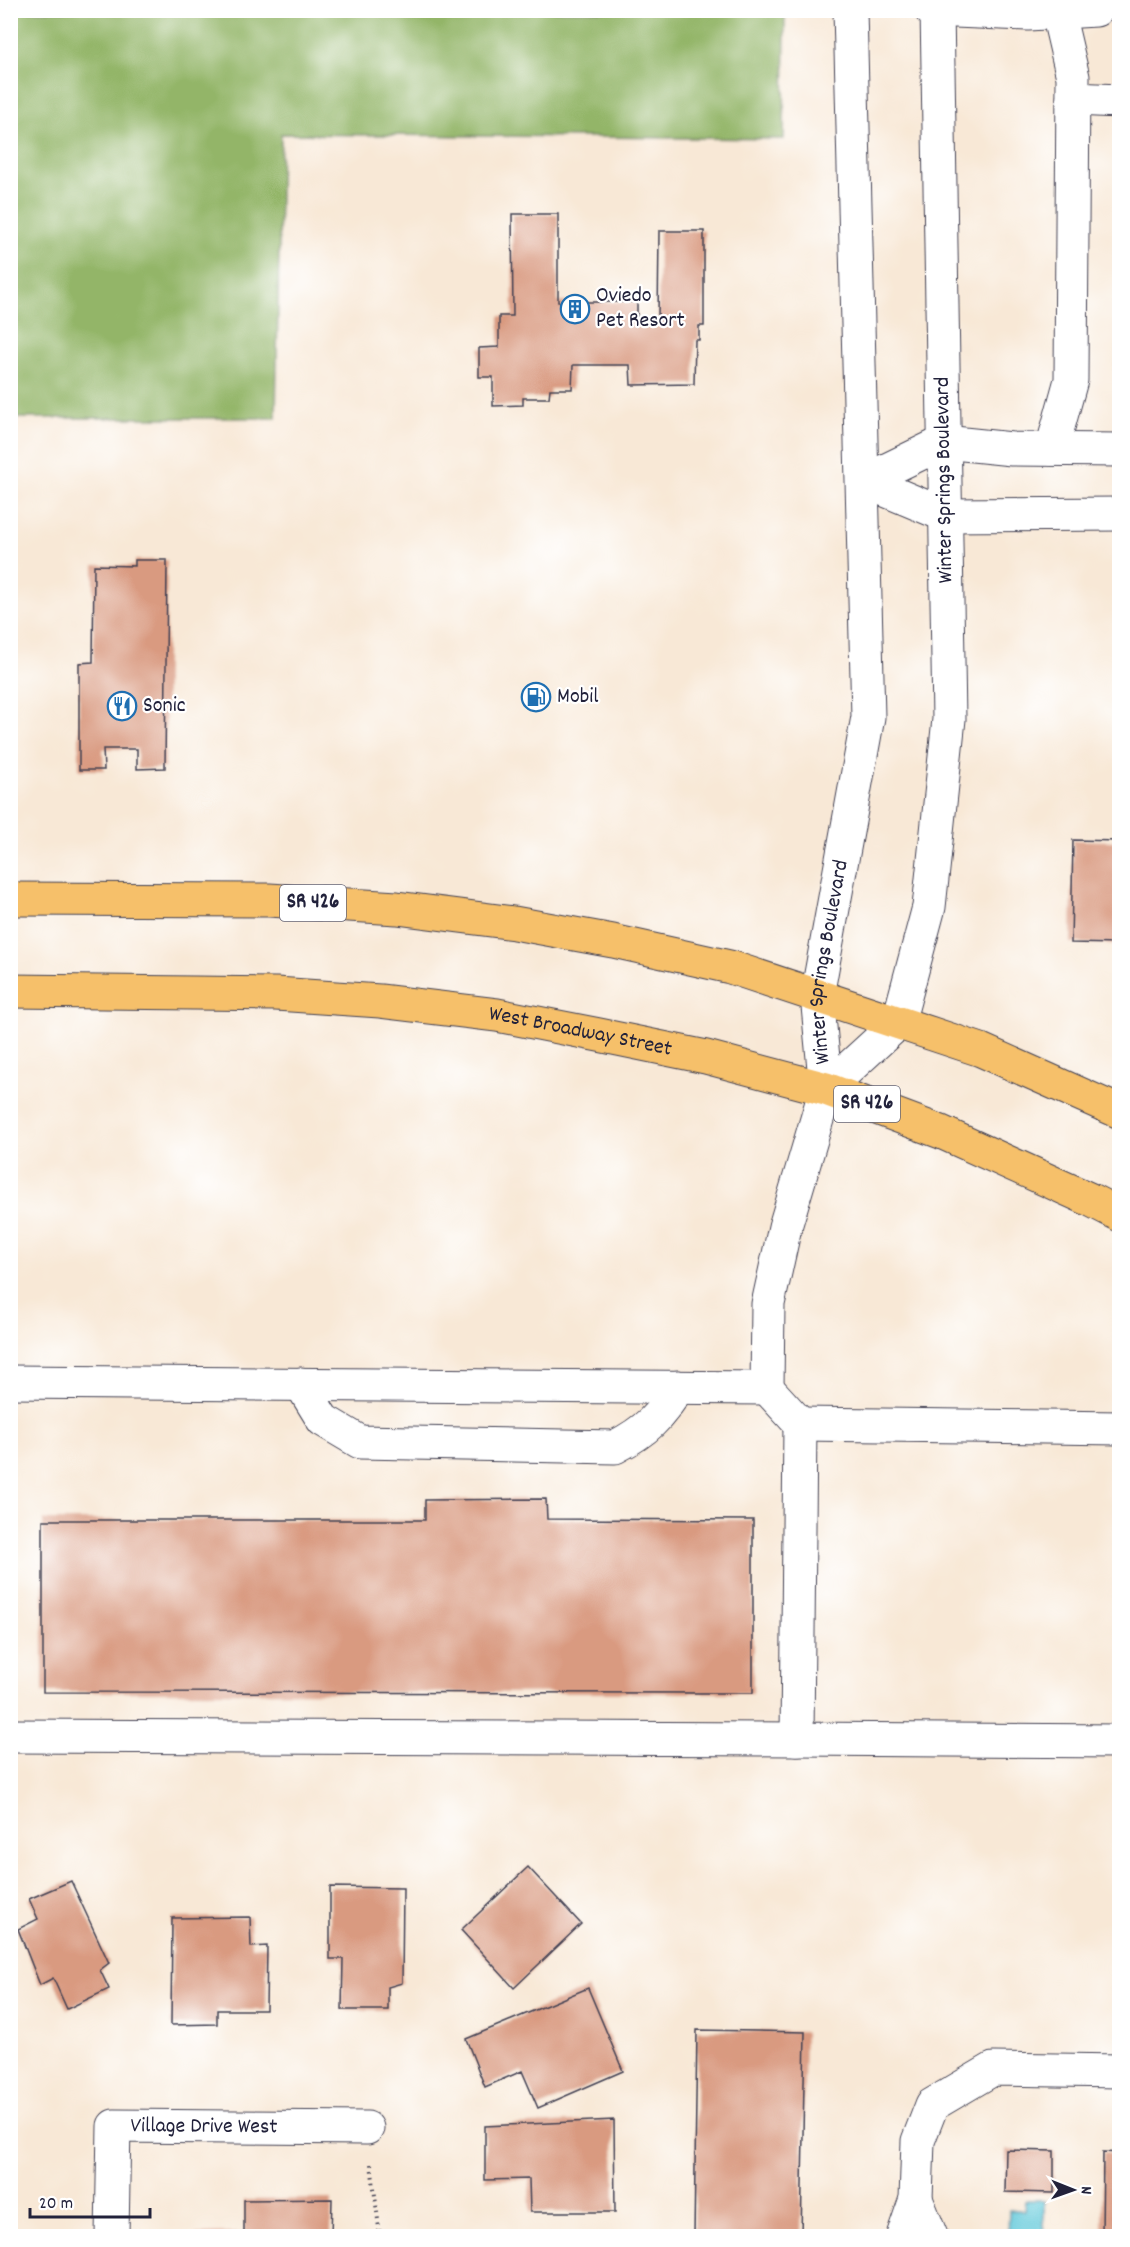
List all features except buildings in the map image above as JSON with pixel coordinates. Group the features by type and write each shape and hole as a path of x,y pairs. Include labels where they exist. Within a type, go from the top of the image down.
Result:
{"main road":[{"name":"SR 426","path":"10,898 247,899 397,908 514,923 613,941 730,967 981,1050 1119,1112"},
{"name":"West Broadway Street","path":"10,991 276,994 380,1001 497,1014 706,1057 826,1089 941,1132 1119,1215"}],"street":[{"name":"Winter Springs Boulevard","path":"826,1089 818,996 868,717 864,482 850,10"},
{"path":"935,11 1058,13 1096,10"},
{"name":"Winter Springs Boulevard","path":"826,1089 898,1023 929,907 949,719 935,11"},
{"path":"1052,449 1071,380 1073,99 1072,77 1058,13"},
{"path":"1073,99 1119,101"},
{"path":"864,482 944,442 1012,449 1119,450"},
{"path":"864,482 945,515 1119,514"},
{"path":"797,1739 800,1424 767,1388 768,1304 785,1227 826,1089"},
{"path":"10,1382 767,1388"},
{"path":"301,1384 323,1420 360,1442 615,1447 641,1433 667,1406 678,1388"},
{"path":"800,1424 1119,1428"},
{"path":"10,1736 1119,1741"},
{"path":"903,2236 916,2199 918,2141 932,2105 993,2069 1119,2071"},
{"name":"Village Drive West","path":"112,2236 114,2126 367,2128"},
{"path":"916,2199 931,2236"}],"path":[{"path":"367,2128 380,2236"}],"green space":[{"path":"10,11 785,11 784,139 281,134 276,418 11,418"}],"water":[{"path":"1025,2201 1044,2201 1044,2236 1008,2236 1009,2210 1024,2210"}],"place":[{"name":"Oviedo Pet Resort","path":"575,309"},
{"name":"Mobil","path":"536,697"},
{"name":"Sonic","path":"122,706"}]}
